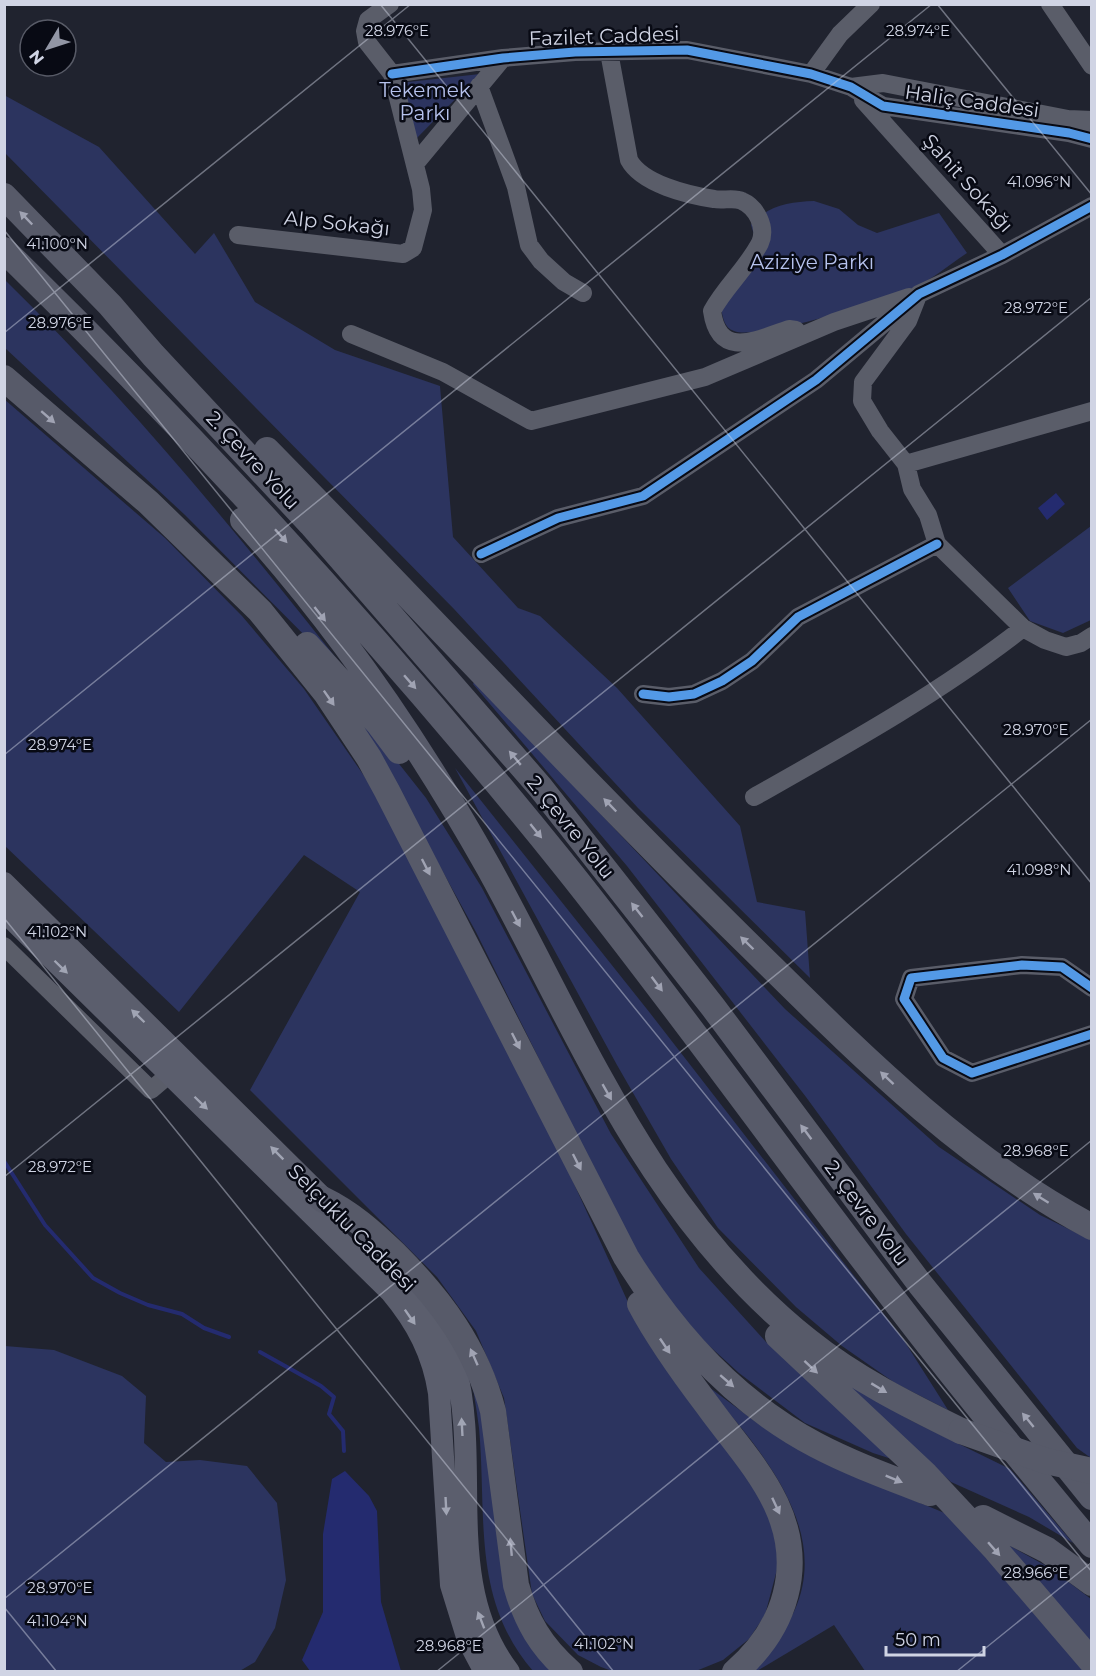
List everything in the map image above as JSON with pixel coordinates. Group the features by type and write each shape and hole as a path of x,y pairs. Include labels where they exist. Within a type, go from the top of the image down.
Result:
{"highway":[{"name":"2. Çevre Yolu","path":"4,196 110,305 366,584 540,787 713,1007 920,1284 1092,1497"},
{"name":"2. Çevre Yolu","path":"6,251 96,339 246,498 505,793 716,1060 889,1293 1092,1545"},
{"path":"6,251 60,318 254,532 301,590 393,713 488,868 588,1058 635,1141 677,1205 721,1258 753,1292 809,1342 879,1389 961,1431 1030,1456 1092,1471"},
{"path":"110,305 213,395 675,872 886,1077 944,1129 983,1159 1048,1203 1092,1227"},
{"path":"4,378 148,502 260,611 309,671 350,729 411,838 626,1257 669,1320 736,1389 780,1423 815,1444 930,1493"},
{"path":"148,502 192,531 338,677 378,723 448,822 488,868"},
{"path":"322,1199 349,1213 415,1275 440,1303 469,1345 487,1386 493,1411 514,1573 522,1605 541,1642 570,1671"},
{"path":"605,1217 620,1261 651,1325 776,1503 789,1543 789,1562 782,1610 772,1632 753,1656 735,1671"},
{"path":"721,1258 765,1323 891,1440 965,1516 1092,1662"},
{"path":"983,1518 1047,1550 1092,1583"}],"main road":[{"name":"Selçuklu Caddesi","path":"4,884 322,1199 355,1228 417,1294 434,1318 450,1353 459,1388 467,1538 474,1601 490,1640 509,1671"},
{"name":"Selçuklu Caddesi","path":"4,911 391,1292 418,1328 436,1372 439,1393 451,1586 468,1640 485,1671"}],"street":[{"name":"Alp Sokağı","path":"238,235 403,254 413,248 423,210 415,164 392,74 367,42 365,31 368,20 390,4"},
{"path":"811,74 840,34 871,4"},
{"path":"1050,4 1092,66"},
{"name":"Fazilet Caddesi","path":"392,74 503,58 644,49 687,50 811,74 851,87"},
{"path":"609,52 629,160 635,171 650,181 716,200 740,199 755,209 761,226 761,240 712,311 714,327 726,340 743,344 789,329 812,331"},
{"path":"415,164 503,58"},
{"name":"Haliç Caddesi","path":"851,87 883,83 1068,119 1092,120"},
{"path":"479,86 516,187 529,245 541,261 564,282 583,292"},
{"name":"Haliç Caddesi","path":"851,87 883,106 1069,133 1092,139"},
{"name":"Şahit Sokağı","path":"851,87 1002,255"},
{"path":"351,334 443,372 531,421 705,377 812,331 919,294 1002,255 1092,206"},
{"path":"919,294 908,321 862,382 862,401 880,431 906,464 912,489 928,515 937,544 1023,628 1044,640 1066,646 1081,643 1092,636"},
{"path":"481,554 558,518 643,496 816,380 919,294"},
{"path":"906,464 1092,411"},
{"path":"643,694 669,697 694,694 722,681 752,661 798,617 937,544"},
{"path":"754,797 860,736 999,647 1023,628"},
{"path":"4,946 151,1090 171,1073"},
{"path":"1092,988 1062,967 1022,965 911,978 904,999 943,1058 972,1073 1092,1034"}],"green space":[{"name":"Tekemek Parkı","path":"480,74 413,142 399,83"},
{"path":"4,95 99,147 195,254 214,233 255,302 335,350 440,386 453,537 518,608 540,616 617,688 740,826 757,902 805,911 810,978 638,808 454,609 5,153"},
{"name":"Aziziye Parkı","path":"814,201 839,209 858,225 877,233 939,213 967,253 912,289 876,302 794,325 747,333 731,330 724,322 721,309 757,244 751,225 772,209 796,202"},
{"path":"4,279 95,373 182,470 347,672 344,675 185,515 5,348"},
{"path":"4,399 165,538 242,616 304,689 378,796 565,1164 632,1311 754,1481 770,1514 779,1562 765,1615 749,1639 723,1660 696,1671 612,1671 578,1655 545,1621 532,1594 504,1398 476,1331 437,1277 250,1090 360,892 304,855 179,1012 5,846"},
{"path":"1091,526 1091,620 1063,633 1030,621 1008,588"},
{"path":"475,681 785,1009 939,1147 1040,1215 1091,1240 1091,1458 1077,1448 906,1234 806,1097 627,866 473,684"},
{"path":"347,698 426,798 482,888 611,1134 699,1268 766,1342 818,1384 901,1462 873,1453 805,1423 739,1373 705,1342 672,1304 629,1240 476,932"},
{"path":"455,768 650,1013 903,1339 948,1410 895,1383 842,1346 796,1307 718,1228 671,1159 617,1065"},
{"path":"5,1346 54,1350 122,1376 146,1396 144,1443 166,1462 200,1460 247,1466 277,1503 286,1580 275,1628 255,1662 238,1672 5,1671"},
{"path":"468,1360 479,1385 507,1572 561,1671 533,1671 513,1643 500,1615 491,1585 483,1524 479,1428"},
{"path":"821,1365 910,1420 1010,1469 1073,1543 1029,1517 951,1482"},
{"path":"702,1382 756,1422 886,1489 952,1516 1091,1671 865,1671 834,1625 757,1671 747,1671 782,1633 800,1596 805,1559 798,1522 782,1486 759,1450"},
{"path":"1001,1541 1050,1568 1091,1599 1091,1651"}],"shaded area":[{"path":"1056,493 1065,504 1047,520 1038,508"},
{"path":"345,1471 369,1496 377,1511 381,1602 401,1671 310,1671 302,1660 323,1612 323,1534 332,1479"}],"waterway":[{"path":"4,1161 45,1225 93,1278 120,1293 148,1305 182,1314 204,1328 229,1337"},
{"path":"260,1352 321,1386 334,1397 329,1414 343,1431 344,1451"}],"cycle path":[{"path":"392,74 503,58 575,52 687,50 811,74 851,87 883,106 1069,133 1092,139"},
{"path":"481,554 558,518 643,496 816,380 919,294 1002,255 1092,206"},
{"path":"643,694 669,697 694,694 722,681 752,661 798,617 937,544"},
{"path":"1092,988 1062,967 1022,965 911,978 904,999 943,1058 972,1073 1092,1034"}]}
